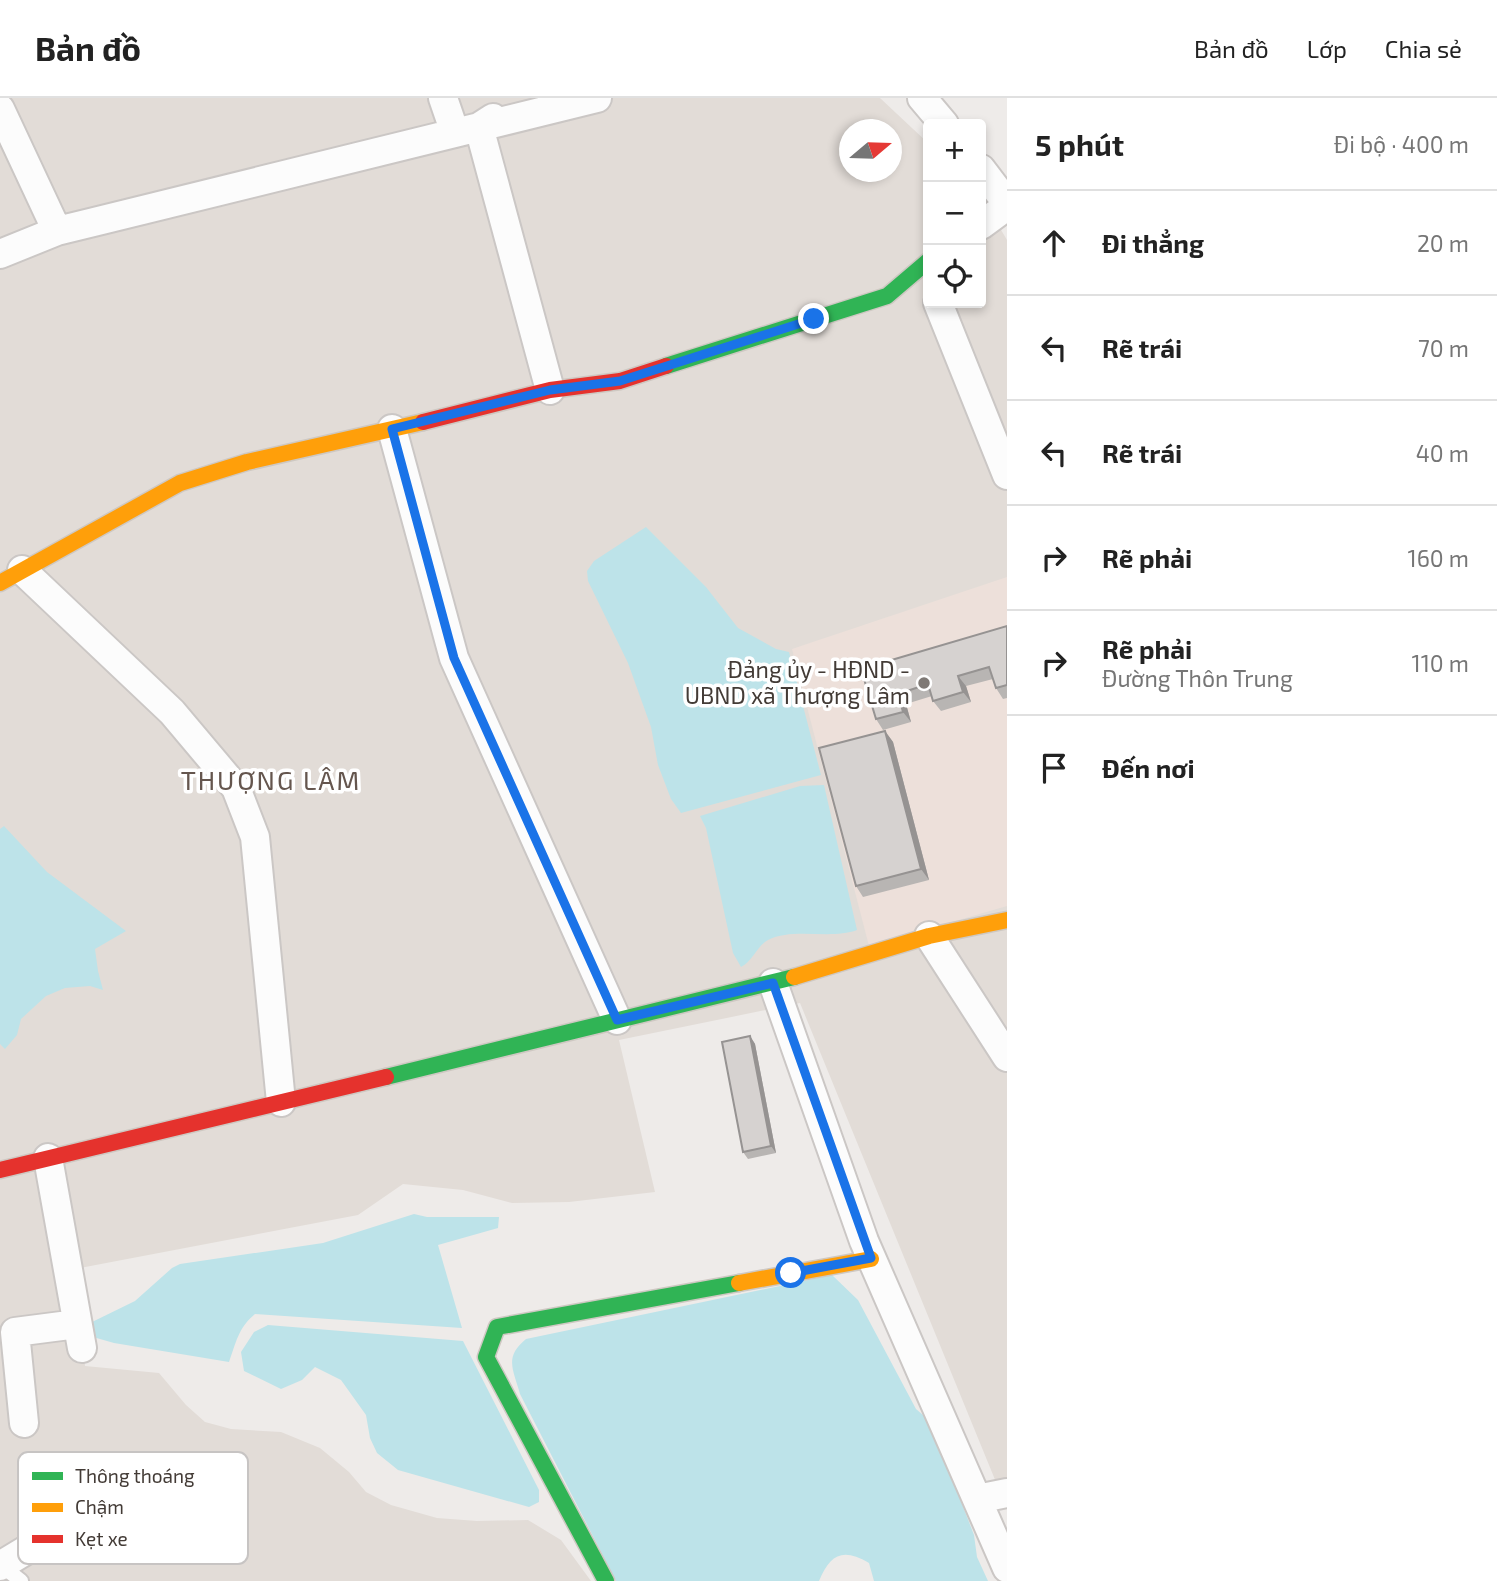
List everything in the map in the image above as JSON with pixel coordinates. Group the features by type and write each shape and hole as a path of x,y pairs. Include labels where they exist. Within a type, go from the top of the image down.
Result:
{"street":[{"path":"443,98 467,130 550,390"},
{"path":"467,130 526,98"},
{"path":"0,254 57,231 597,98"},
{"path":"922,98 940,119"},
{"path":"0,109 57,231"},
{"path":"986,176 1007,204 986,221"},
{"path":"281,1102 256,837 236,788 172,712 11,577 180,483 247,462 550,390 620,381 887,296 923,271"},
{"path":"940,308 1007,475"},
{"path":"392,429 454,658 617,1020"},
{"path":"0,1170 773,983 929,936 1007,920"},
{"path":"929,936 1007,1057"},
{"path":"773,983 871,1258 1007,1568"},
{"path":"24,1423 15,1332 80,1336 48,1158"},
{"path":"606,1581 486,1357 497,1327 871,1258"},
{"path":"977,1499 1007,1493"},
{"path":"0,1566 18,1555"}],"lane":[{"path":"0,1566 21,1581"}],"shaded area":[{"path":"0,98 880,98 923,138 923,308 986,308 986,204 1007,240 1007,1509 800,1003 619,1040 655,1192 569,1202 512,1203 463,1190 403,1184 358,1215 80,1268 85,1366 159,1373 186,1405 205,1422 231,1429 281,1432 320,1448 349,1472 366,1492 391,1505 437,1518 477,1521 528,1520 561,1540 591,1581 0,1581"},
{"path":"1007,577 1007,906 869,946 792,649"}],"water":[{"path":"646,527 706,587 738,628 776,649 789,652 821,775 681,813 671,799 658,765 651,727 628,663 588,581 587,571 594,561"},
{"path":"824,785 857,930 836,934 778,936 764,943 741,967 733,953 706,828 700,816 800,786"},
{"path":"4,826 47,872 126,931 95,949 103,990 90,986 65,988 46,996 21,1019 17,1035 5,1049 0,1044 0,829"},
{"path":"414,1214 427,1217 499,1217 498,1228 438,1245 462,1328 255,1314 241,1330 229,1362 114,1343 93,1337 90,1323 135,1301 180,1264 323,1243"},
{"path":"832,1275 858,1300 916,1409 930,1421 974,1535 977,1557 988,1581 874,1581 869,1563 851,1555 844,1555 838,1556 828,1565 819,1581 616,1581 520,1394 512,1364 519,1346 526,1339"},
{"path":"268,1325 463,1341 539,1490 539,1502 529,1507 398,1470 377,1453 370,1438 366,1415 341,1380 315,1367 302,1380 281,1389 244,1371 241,1352 254,1332"}],"building":[{"name":"Đảng ủy - HĐND - UBND xã Thượng Lâm","path":"1007,626 1007,685 996,688 989,667 958,676 963,692 933,701 928,684 898,694 903,712 876,719 861,669"},
{"path":"885,731 921,869 856,886 819,748"},
{"path":"750,1036 771,1146 743,1152 722,1042"}],"traffic: fast":[{"path":"666,366 887,296 923,265"},
{"path":"386,1077 794,977"},
{"path":"606,1581 486,1357 497,1327 739,1283"}],"traffic: slow":[{"path":"0,583 180,483 247,462 423,422"},
{"path":"794,977 929,936 1007,920"},
{"path":"739,1283 871,1259"}],"traffic: jam":[{"path":"423,422 550,390 620,381 666,366"},
{"path":"0,1170 386,1077"}],"place":[{"name":"Đảng ủy - HĐND - UBND xã Thượng Lâm","path":"924,683"}],"district":[{"name":"THƯỢNG LÂM","path":"271,781"}],"route":[{"path":"791,1273 871,1258 773,983 617,1020 454,658 392,429 550,390 620,381 814,319"}]}
